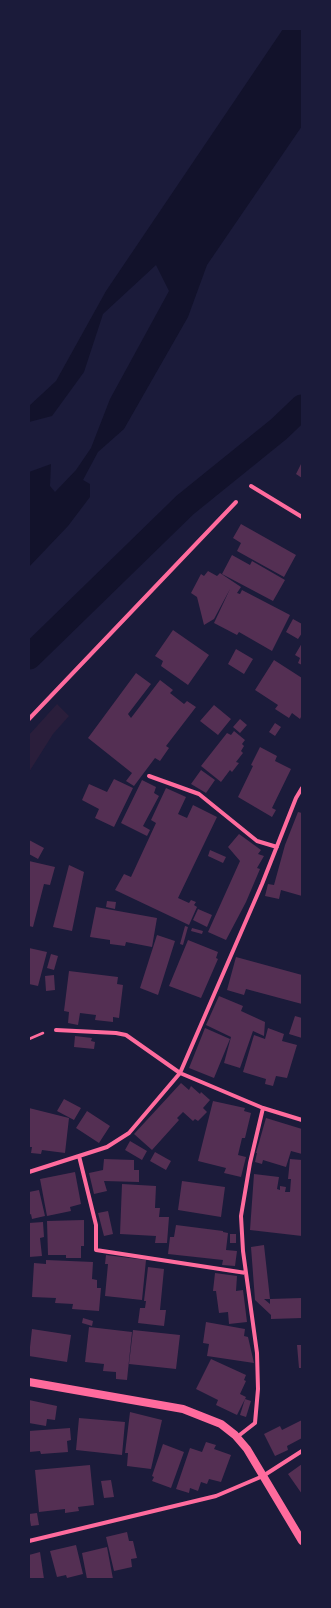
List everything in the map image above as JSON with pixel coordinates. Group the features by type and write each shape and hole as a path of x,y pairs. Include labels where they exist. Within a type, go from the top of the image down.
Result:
{"main road":[{"path":"29,1382 193,1412 222,1424 237,1437 247,1449 302,1541"}],"street":[{"path":"251,486 302,517"},
{"path":"29,719 236,502"},
{"path":"149,776 199,794 257,841 277,847"},
{"path":"29,1172 107,1147 129,1133 180,1073 302,788"},
{"path":"56,1030 116,1033 126,1036 180,1073 263,1108 302,1120"},
{"path":"237,1437 255,1422 258,1388 256,1353 246,1273 241,1216 250,1163 263,1108"},
{"path":"79,1156 96,1226 96,1250 246,1273"},
{"path":"29,1541 216,1496 264,1476 302,1452"}],"shaded area":[{"path":"283,29 302,29 302,126 207,265 188,317 124,429 98,452 83,480 90,484 90,497 68,526 29,567 29,472 51,464 50,486 55,492 76,470 91,448 110,399 169,291 156,265 103,314 84,372 52,416 29,422 29,406 56,381 106,291"},
{"path":"57,704 69,716 53,734 29,772 29,735"}],"building":[{"path":"302,462 302,478 296,474"},
{"path":"241,524 296,555 284,577 237,551 241,543 233,538"},
{"path":"232,555 250,565 252,561 285,580 273,601 222,574"},
{"path":"208,571 217,576 220,573 241,587 237,593 240,594 242,590 290,615 272,651 239,632 237,635 214,623 230,589 214,619 204,625 197,597 191,593 201,574 204,576"},
{"path":"293,619 302,624 302,633 298,639 286,632"},
{"path":"173,630 209,655 188,685 161,666 163,661 155,656"},
{"path":"302,643 302,665 298,663 300,658 295,655"},
{"path":"236,649 253,659 244,674 228,664"},
{"path":"274,660 302,678 302,715 300,719 292,713 289,718 275,709 278,705 255,690"},
{"path":"136,673 151,684 128,714 131,718 160,680 173,690 170,693 184,704 187,701 196,707 166,746 169,748 160,761 155,758 134,786 126,781 132,773 88,738"},
{"path":"214,705 231,719 218,735 200,721"},
{"path":"240,719 247,725 240,733 233,727"},
{"path":"275,723 281,727 275,736 269,732"},
{"path":"234,731 245,740 242,744 244,746 241,751 243,753 236,762 239,763 232,772 230,770 221,782 201,766 227,733 231,735"},
{"path":"260,747 277,756 275,761 291,769 272,808 276,810 272,817 238,797 253,766 251,765"},
{"path":"201,770 215,780 206,793 191,784"},
{"path":"114,779 133,788 114,827 95,818 99,809 82,800 89,784 107,792"},
{"path":"142,780 156,787 154,793 159,796 143,826 150,830 147,836 121,823"},
{"path":"166,788 186,797 178,814 187,818 193,805 217,817 178,898 189,903 191,900 196,902 194,905 197,907 189,925 115,890 124,874 131,877 156,823 151,820"},
{"path":"298,812 302,813 302,896 281,890 279,899 265,896 268,884 274,885 285,845"},
{"path":"239,834 261,850 258,854 264,856 257,868 260,869 246,902 226,940 208,932 240,861 228,847"},
{"path":"29,840 44,848 38,859 29,854"},
{"path":"210,850 226,857 223,863 208,856"},
{"path":"29,861 55,867 50,885 44,884 33,927 29,926"},
{"path":"69,865 84,872 72,931 53,927"},
{"path":"107,901 116,902 115,909 106,907"},
{"path":"96,907 157,918 152,947 126,942 125,946 110,944 110,940 90,937"},
{"path":"198,909 212,915 207,927 193,920"},
{"path":"185,926 188,927 183,945 180,944"},
{"path":"192,928 203,931 202,934 191,931"},
{"path":"157,935 175,941 158,995 140,988"},
{"path":"188,940 218,952 216,958 218,959 201,998 169,986"},
{"path":"29,948 47,952 38,986 29,984"},
{"path":"51,954 58,956 54,970 47,968"},
{"path":"236,957 302,975 302,1004 246,989 244,995 227,990"},
{"path":"69,971 118,977 117,984 123,985 119,1018 113,1017 113,1022 95,1020 96,1015 80,1013 78,1025 68,1023 69,1012 64,1011"},
{"path":"54,975 55,990 46,991 45,976"},
{"path":"219,996 243,1006 241,1011 265,1022 264,1036 253,1031 240,1068 224,1063 231,1037 206,1025"},
{"path":"295,1016 302,1018 302,1038 289,1034"},
{"path":"205,1028 230,1039 214,1078 189,1068"},
{"path":"268,1028 284,1034 282,1041 297,1045 287,1078 276,1076 273,1086 265,1084 266,1079 243,1072 254,1035 265,1039"},
{"path":"75,1036 92,1038 91,1041 95,1042 94,1049 74,1047"},
{"path":"181,1083 189,1090 191,1086 210,1100 203,1108 207,1112 198,1121 195,1119 193,1121 183,1112 177,1118 179,1120 152,1150 134,1134"},
{"path":"64,1099 81,1108 74,1120 57,1111"},
{"path":"213,1101 245,1108 244,1111 251,1113 245,1138 242,1138 238,1155 246,1157 241,1177 224,1173 226,1168 198,1161"},
{"path":"29,1108 69,1118 65,1153 42,1150 41,1154 31,1153 32,1147 29,1147"},
{"path":"87,1111 110,1126 99,1143 76,1128"},
{"path":"266,1118 302,1129 302,1154 291,1151 286,1167 263,1160 262,1164 255,1162 256,1153"},
{"path":"130,1141 147,1151 142,1160 125,1150"},
{"path":"155,1152 171,1161 166,1170 150,1161"},
{"path":"104,1159 134,1160 134,1170 139,1170 139,1182 104,1181 107,1191 94,1194 89,1173 103,1170"},
{"path":"290,1159 302,1160 302,1236 250,1230 254,1174 279,1177 277,1189 280,1190 280,1186 286,1187 285,1192 290,1192 291,1179 288,1179"},
{"path":"75,1172 81,1204 70,1207 71,1211 47,1216 40,1179"},
{"path":"182,1181 225,1187 221,1217 178,1210"},
{"path":"122,1184 156,1186 155,1208 160,1208 159,1217 169,1217 167,1243 155,1243 156,1236 120,1234"},
{"path":"39,1190 45,1216 32,1219 31,1214 29,1215 29,1192"},
{"path":"108,1211 113,1234 104,1236 98,1213"},
{"path":"84,1220 84,1246 81,1246 81,1258 66,1258 66,1255 48,1255 47,1221"},
{"path":"43,1222 44,1237 40,1238 42,1256 29,1257 29,1223"},
{"path":"176,1225 223,1231 228,1233 226,1250 237,1251 235,1266 222,1265 223,1260 168,1254 170,1237 174,1237"},
{"path":"230,1234 236,1234 236,1243 230,1243"},
{"path":"264,1245 270,1299 302,1298 302,1318 271,1319 271,1315 255,1300 251,1247","holes":["264,1299 270,1299 270,1304"]},
{"path":"106,1255 146,1260 142,1300 105,1296 108,1264 105,1264"},
{"path":"46,1260 93,1262 92,1279 97,1280 97,1288 101,1288 99,1311 72,1309 73,1304 55,1303 56,1298 32,1297 34,1263 46,1264"},
{"path":"148,1267 164,1269 160,1310 166,1310 164,1326 138,1323 140,1308 145,1308 146,1301 144,1301"},
{"path":"215,1273 237,1276 236,1291 243,1290 247,1322 229,1324 228,1312 219,1313 216,1291 213,1291"},
{"path":"83,1318 93,1321 92,1326 82,1323"},
{"path":"206,1322 245,1329 244,1336 248,1337 254,1363 207,1356 209,1344 203,1343"},
{"path":"89,1327 132,1332 127,1380 116,1379 116,1372 103,1371 104,1364 85,1362"},
{"path":"32,1329 71,1335 67,1362 29,1356"},
{"path":"133,1330 180,1335 176,1369 129,1364"},
{"path":"297,1345 302,1345 302,1368 299,1368"},
{"path":"211,1359 246,1375 244,1380 246,1381 240,1394 246,1397 237,1415 216,1405 218,1400 196,1389"},
{"path":"245,1399 251,1401 246,1417 240,1415"},
{"path":"29,1400 57,1406 55,1420 47,1419 46,1426 29,1423"},
{"path":"130,1412 162,1420 151,1469 127,1466 128,1453 125,1453"},
{"path":"79,1418 125,1422 122,1455 76,1450"},
{"path":"302,1420 302,1438 287,1446 288,1450 275,1456 264,1434 280,1426 282,1430"},
{"path":"70,1428 71,1440 67,1441 68,1452 41,1454 40,1451 29,1452 29,1431"},
{"path":"206,1442 216,1445 214,1449 231,1455 221,1482 209,1479 207,1484 201,1482 198,1491 190,1488 189,1493 176,1489 190,1448 202,1452"},
{"path":"163,1444 184,1452 171,1488 152,1481 154,1477 152,1476"},
{"path":"302,1464 302,1494 288,1474"},
{"path":"90,1465 94,1505 78,1507 79,1511 65,1513 65,1509 39,1512 35,1470"},
{"path":"111,1480 114,1497 104,1498 101,1481"},
{"path":"37,1513 39,1525 31,1526 29,1514"},
{"path":"127,1532 129,1541 133,1541 137,1558 131,1559 132,1567 114,1571 106,1537"},
{"path":"76,1545 83,1574 67,1578 66,1575 57,1577 50,1551"},
{"path":"107,1547 113,1579 87,1579 82,1553"},
{"path":"40,1552 44,1579 29,1579 29,1555"}],"waterway":[{"path":"29,657 185,505 279,429 302,407"}]}
